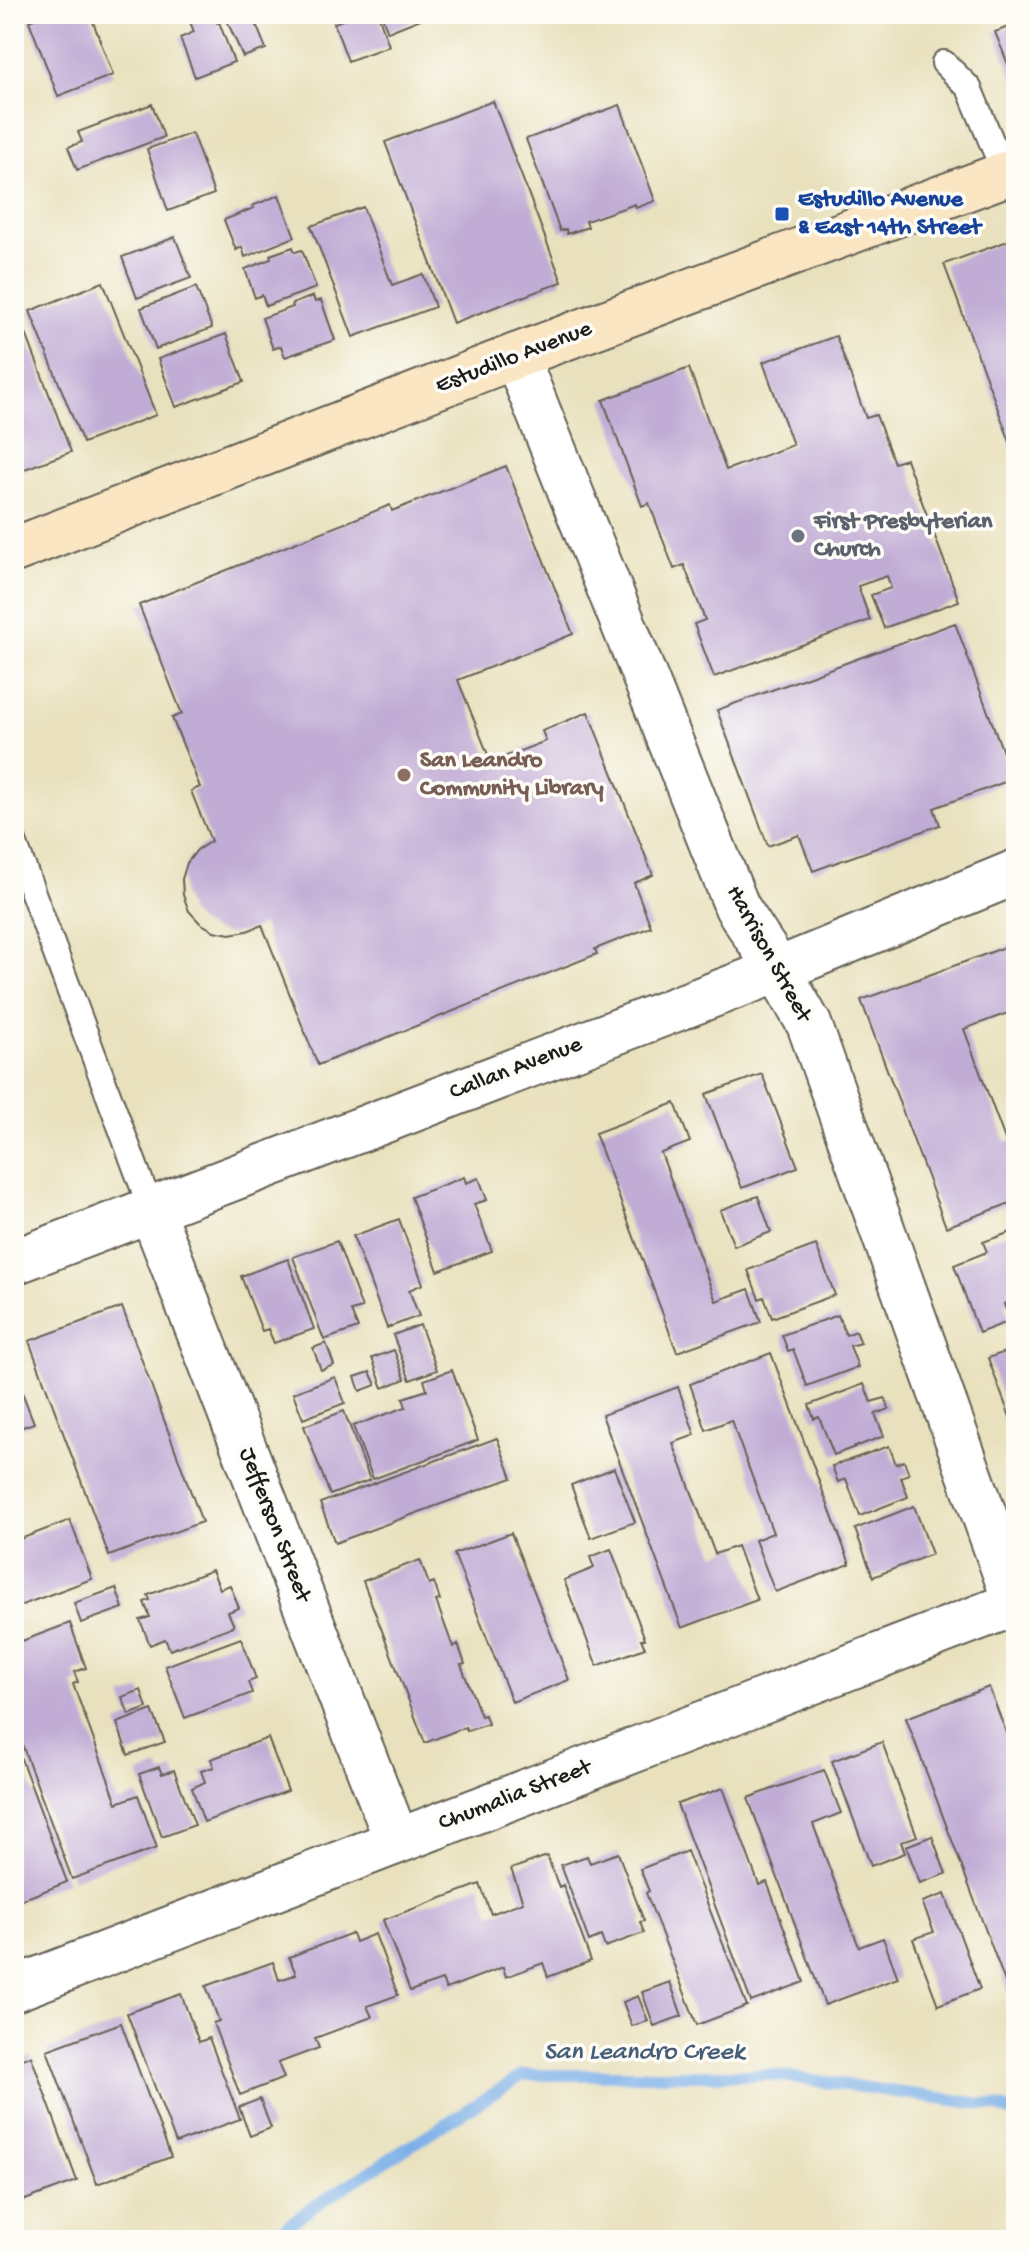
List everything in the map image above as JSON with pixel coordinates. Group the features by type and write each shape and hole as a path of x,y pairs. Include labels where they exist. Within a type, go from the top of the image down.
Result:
{"street":[{"name":"Estudillo Avenue","path":"14,550 516,356 1011,172"},
{"name":"Harrison Street","path":"516,356 737,907 809,1024 1016,1603"},
{"name":"Callan Avenue","path":"14,1262 778,970 1016,872"},
{"name":"Jefferson Street","path":"151,1209 397,1841"},
{"name":"Chumalia Street","path":"14,1989 1016,1603"}],"lane":[{"path":"944,63 969,88 1011,172"},
{"path":"14,842 151,1209"}],"building":[{"path":"46,14 90,14 113,75 58,96 29,21"},
{"path":"187,14 213,14 234,62 195,77 180,38 194,32"},
{"path":"224,14 252,14 266,49 243,57"},
{"path":"359,14 378,14 389,46 348,61 334,23"},
{"path":"381,14 433,14 388,32"},
{"path":"1016,24 1016,84 995,32"},
{"path":"493,101 562,282 453,323 385,142"},
{"path":"152,104 164,137 77,170 68,147 82,142 78,132"},
{"path":"620,105 655,201 636,208 635,204 586,221 588,227 567,234 566,229 560,231 526,139"},
{"path":"192,133 214,194 168,211 147,149"},
{"path":"279,195 295,237 245,257 242,247 236,250 224,220"},
{"path":"363,207 392,285 423,274 435,307 353,337 311,226"},
{"path":"175,237 191,278 137,298 122,257"},
{"path":"1016,238 1016,458 944,264"},
{"path":"293,247 295,252 302,250 316,288 266,306 262,295 255,298 245,269"},
{"path":"103,282 156,415 83,443 30,311"},
{"path":"196,287 212,328 156,349 141,308"},
{"path":"313,296 315,302 321,300 335,340 285,357 281,346 273,349 262,318"},
{"path":"22,323 71,452 14,473 14,325"},
{"path":"226,334 244,382 176,407 158,359"},
{"name":"First Presbyterian Church","path":"836,336 866,418 876,415 894,463 906,459 959,601 884,628 871,595 891,588 887,576 858,586 870,620 714,677 694,624 705,620 684,565 674,569 649,503 642,506 603,400 689,368 726,470 793,445 763,362"},
{"name":"San Leandro Community Library","path":"506,466 573,634 458,680 491,762 546,741 542,731 588,712 653,875 634,883 651,927 595,949 597,954 318,1065 262,925 230,934 214,931 200,923 189,911 183,895 182,879 187,863 197,850 211,841 191,791 200,787 172,718 182,714 139,605 390,505 392,511"},
{"path":"955,623 1013,779 934,808 940,825 813,871 799,835 768,846 717,710"},
{"path":"1016,943 1016,1010 964,1029 1006,1142 1016,1138 1016,1201 946,1227 861,1000"},
{"path":"762,1074 798,1167 742,1188 706,1094"},
{"path":"675,1103 690,1142 661,1153 716,1301 749,1289 761,1322 677,1352 595,1133"},
{"path":"464,1177 466,1183 479,1178 487,1200 474,1204 492,1251 438,1271 411,1197"},
{"path":"758,1196 771,1232 734,1246 720,1210"},
{"path":"399,1219 423,1284 409,1290 419,1316 387,1328 353,1236"},
{"path":"1011,1232 1016,1241 1016,1300 1004,1304 1010,1321 979,1333 954,1265 987,1252 983,1242"},
{"path":"337,1241 362,1308 351,1311 358,1328 324,1340 293,1257"},
{"path":"816,1245 835,1295 772,1318 764,1297 759,1299 748,1270"},
{"path":"288,1259 314,1329 274,1343 268,1329 262,1331 241,1276"},
{"path":"122,1307 202,1522 109,1556 29,1341"},
{"path":"838,1315 846,1335 856,1331 861,1343 850,1346 858,1367 807,1386 793,1349 788,1351 782,1335"},
{"path":"420,1325 437,1370 410,1380 393,1335"},
{"path":"326,1343 334,1365 321,1370 313,1348"},
{"path":"1016,1348 1016,1424 1013,1425 988,1358"},
{"path":"394,1350 405,1379 383,1388 372,1358"},
{"path":"771,1353 850,1564 775,1592 755,1540 773,1533 731,1420 706,1430 690,1384"},
{"path":"452,1370 478,1440 373,1479 353,1426 406,1407 403,1398 427,1390 424,1380"},
{"path":"14,1372 34,1423 14,1430"},
{"path":"370,1372 376,1385 360,1391 355,1377"},
{"path":"335,1377 345,1403 303,1419 293,1393"},
{"path":"864,1384 871,1402 885,1398 889,1409 875,1414 884,1436 834,1455 819,1417 814,1419 809,1405"},
{"path":"678,1387 695,1435 673,1443 715,1554 737,1546 757,1600 682,1628 602,1415"},
{"path":"344,1411 370,1480 330,1495 304,1426"},
{"path":"497,1438 512,1478 335,1543 320,1503"},
{"path":"889,1446 896,1464 904,1461 909,1474 901,1477 908,1497 860,1516 846,1479 838,1482 832,1466"},
{"path":"614,1468 635,1522 591,1538 571,1485"},
{"path":"914,1506 932,1554 873,1577 855,1529"},
{"path":"70,1520 92,1579 14,1608 14,1530 18,1540"},
{"path":"511,1533 569,1680 512,1702 454,1554"},
{"path":"611,1549 645,1639 641,1639 645,1648 597,1666 564,1580 594,1568 590,1557"},
{"path":"420,1560 429,1584 434,1582 440,1600 436,1601 453,1647 458,1644 465,1664 461,1665 481,1716 485,1715 488,1724 467,1731 465,1727 425,1743 363,1581"},
{"path":"212,1570 220,1589 230,1585 239,1608 228,1612 234,1626 170,1650 165,1639 150,1645 140,1620 150,1617 144,1602 150,1600 148,1595"},
{"path":"116,1588 123,1608 81,1623 74,1603"},
{"path":"70,1623 86,1668 74,1672 78,1682 73,1684 117,1803 138,1795 157,1848 72,1879 14,1723 14,1644"},
{"path":"241,1638 256,1679 248,1682 252,1693 185,1718 165,1666"},
{"path":"989,1687 1016,1759 1016,2011 906,1718"},
{"path":"141,1690 147,1708 129,1715 122,1697"},
{"path":"152,1710 165,1742 128,1755 117,1723"},
{"path":"268,1738 288,1791 204,1822 192,1788 205,1782 201,1771 214,1767 211,1759"},
{"path":"14,1740 67,1882 14,1903"},
{"path":"882,1742 917,1836 901,1842 905,1853 871,1866 832,1761"},
{"path":"159,1767 162,1774 174,1770 195,1825 162,1837 139,1774"},
{"path":"824,1770 841,1813 813,1824 859,1947 883,1938 898,1978 825,2005 748,1798"},
{"path":"723,1788 759,1885 767,1882 804,1982 751,2002 677,1804"},
{"path":"932,1836 946,1874 920,1883 906,1846"},
{"path":"687,1851 747,2006 697,2025 646,1893 649,1891 640,1869"},
{"path":"618,1853 644,1921 640,1922 644,1933 605,1947 601,1936 589,1941 561,1865 587,1856 590,1863"},
{"path":"547,1856 559,1887 563,1885 591,1961 548,1977 543,1963 506,1977 503,1967 446,1989 442,1980 410,1991 383,1920 480,1884 491,1914 523,1902 511,1869"},
{"path":"945,1894 980,1989 938,2005 913,1939 934,1932 922,1902"},
{"path":"352,1933 355,1942 375,1934 398,1995 367,2006 372,2017 315,2038 319,2048 278,2063 284,2078 240,2095 213,2023 219,2021 206,1986 273,1962 279,1980 292,1976 296,1974 289,1957"},
{"path":"670,1982 682,2016 654,2026 642,1992"},
{"path":"181,1994 199,2042 209,2038 240,2119 176,2143 127,2013"},
{"path":"638,1996 648,2021 632,2026 623,2002"},
{"path":"121,2023 171,2157 97,2184 47,2050"},
{"path":"31,2056 77,2181 14,2204 14,2062"},
{"path":"260,2099 271,2128 250,2136 239,2107"}],"waterway":[{"name":"San Leandro Creek","path":"269,2240 308,2210 523,2075 775,2075 996,2106 1016,2113"}],"place":[{"name":"Estudillo Avenue & East 14th Street","path":"782,214"},
{"name":"First Presbyterian Church","path":"798,536"},
{"name":"San Leandro Community Library","path":"404,775"}]}
